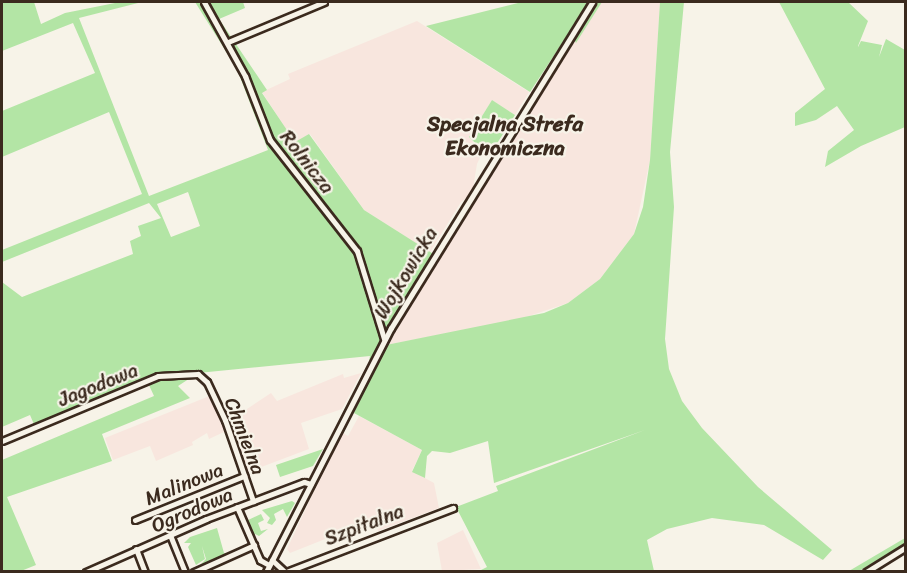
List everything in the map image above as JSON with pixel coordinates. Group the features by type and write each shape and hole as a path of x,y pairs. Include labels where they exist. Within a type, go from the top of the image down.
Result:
{"street":[{"name":"Rolnicza","path":"204,2 228,42 270,140 357,251 384,339"},
{"path":"228,42 324,2"},
{"name":"Wojkowicka","path":"266,572 384,339 592,2"},
{"name":"Jagodowa","path":"2,441 158,376 198,374 207,382"},
{"name":"Chmielna","path":"207,382 253,501"},
{"name":"Malinowa","path":"135,520 244,476"},
{"name":"Ogrodowa","path":"86,572 237,507 303,482 311,484"},
{"name":"Szpitalna","path":"237,507 260,560 270,562 286,572 453,508"},
{"path":"170,535 183,571"},
{"path":"194,572 254,545"},
{"path":"866,572 906,547"},
{"path":"136,549 145,572"}],"shaded area":[{"path":"596,2 660,2 650,160 634,234 600,279 568,303 517,320 386,345"},
{"path":"417,21 529,92 515,115 492,100 469,137 482,153 477,164 472,194 461,202 430,252 364,210 310,134 295,143 262,92 290,79 288,74"},
{"path":"361,373 342,409 301,423 309,449 245,473 229,421 271,393 277,401 343,374 344,378"},
{"path":"212,395 226,431 209,439 207,433 192,442 193,445 156,461 150,446 113,460 105,438"},
{"path":"359,416 422,450 412,471 434,483 439,508 378,531 373,520 290,553 287,549 323,472 343,433 348,436"},
{"path":"463,530 481,569 442,571 437,543"}],"green space":[{"path":"2,2 34,2 41,24 65,13 120,2 142,2 79,18 149,196 268,150 237,69 195,2 243,2 245,8 219,19 267,90 262,93 295,142 309,134 364,210 435,255 381,346 544,313 568,303 600,279 634,234 643,207 650,160 660,2 684,2 670,152 674,207 665,339 669,369 682,401 702,428 758,487 832,550 823,560 764,525 712,518 667,529 647,540 654,571 479,571 487,567 456,507 498,491 496,486 645,430 494,483 488,441 450,453 432,451 427,456 425,478 412,472 422,450 354,413 382,355 373,356 369,361 370,356 198,373 178,386 190,398 102,434 112,461 7,497 36,565 21,571 2,571 2,460 154,396 148,383 36,429 30,415 2,427 2,282 22,297 133,254 130,241 141,236 138,226 161,218 149,203 2,262 2,250 142,194 109,112 2,157 2,111 95,73 73,23 2,51","holes":["188,192 200,226 171,237 157,204"]},
{"path":"522,2 589,2 530,92 426,26"},
{"path":"595,2 602,2 576,43 572,35"},
{"path":"779,2 848,2 868,21 858,47 861,41 882,45 879,57 886,39 905,50 905,127 861,146 825,167 828,151 854,130 837,106 816,120 795,126 795,113 825,89"},
{"path":"492,100 515,115 489,156 469,137"},
{"path":"323,449 313,466 280,477 276,465"},
{"path":"292,501 295,503 287,517 283,509 274,514 276,520 272,525 267,523 270,518 262,510"},
{"path":"261,514 264,520 258,523 261,531 268,529 259,536 255,534 254,540 244,522"},
{"path":"217,528 224,553 231,553 197,568 206,559 202,546 205,559 196,565 188,547 191,543 184,543 190,537"},
{"path":"905,538 905,544 859,571 849,571"}],"district":[{"name":"Specjalna Strefa Ekonomiczna","path":"505,136"}]}
